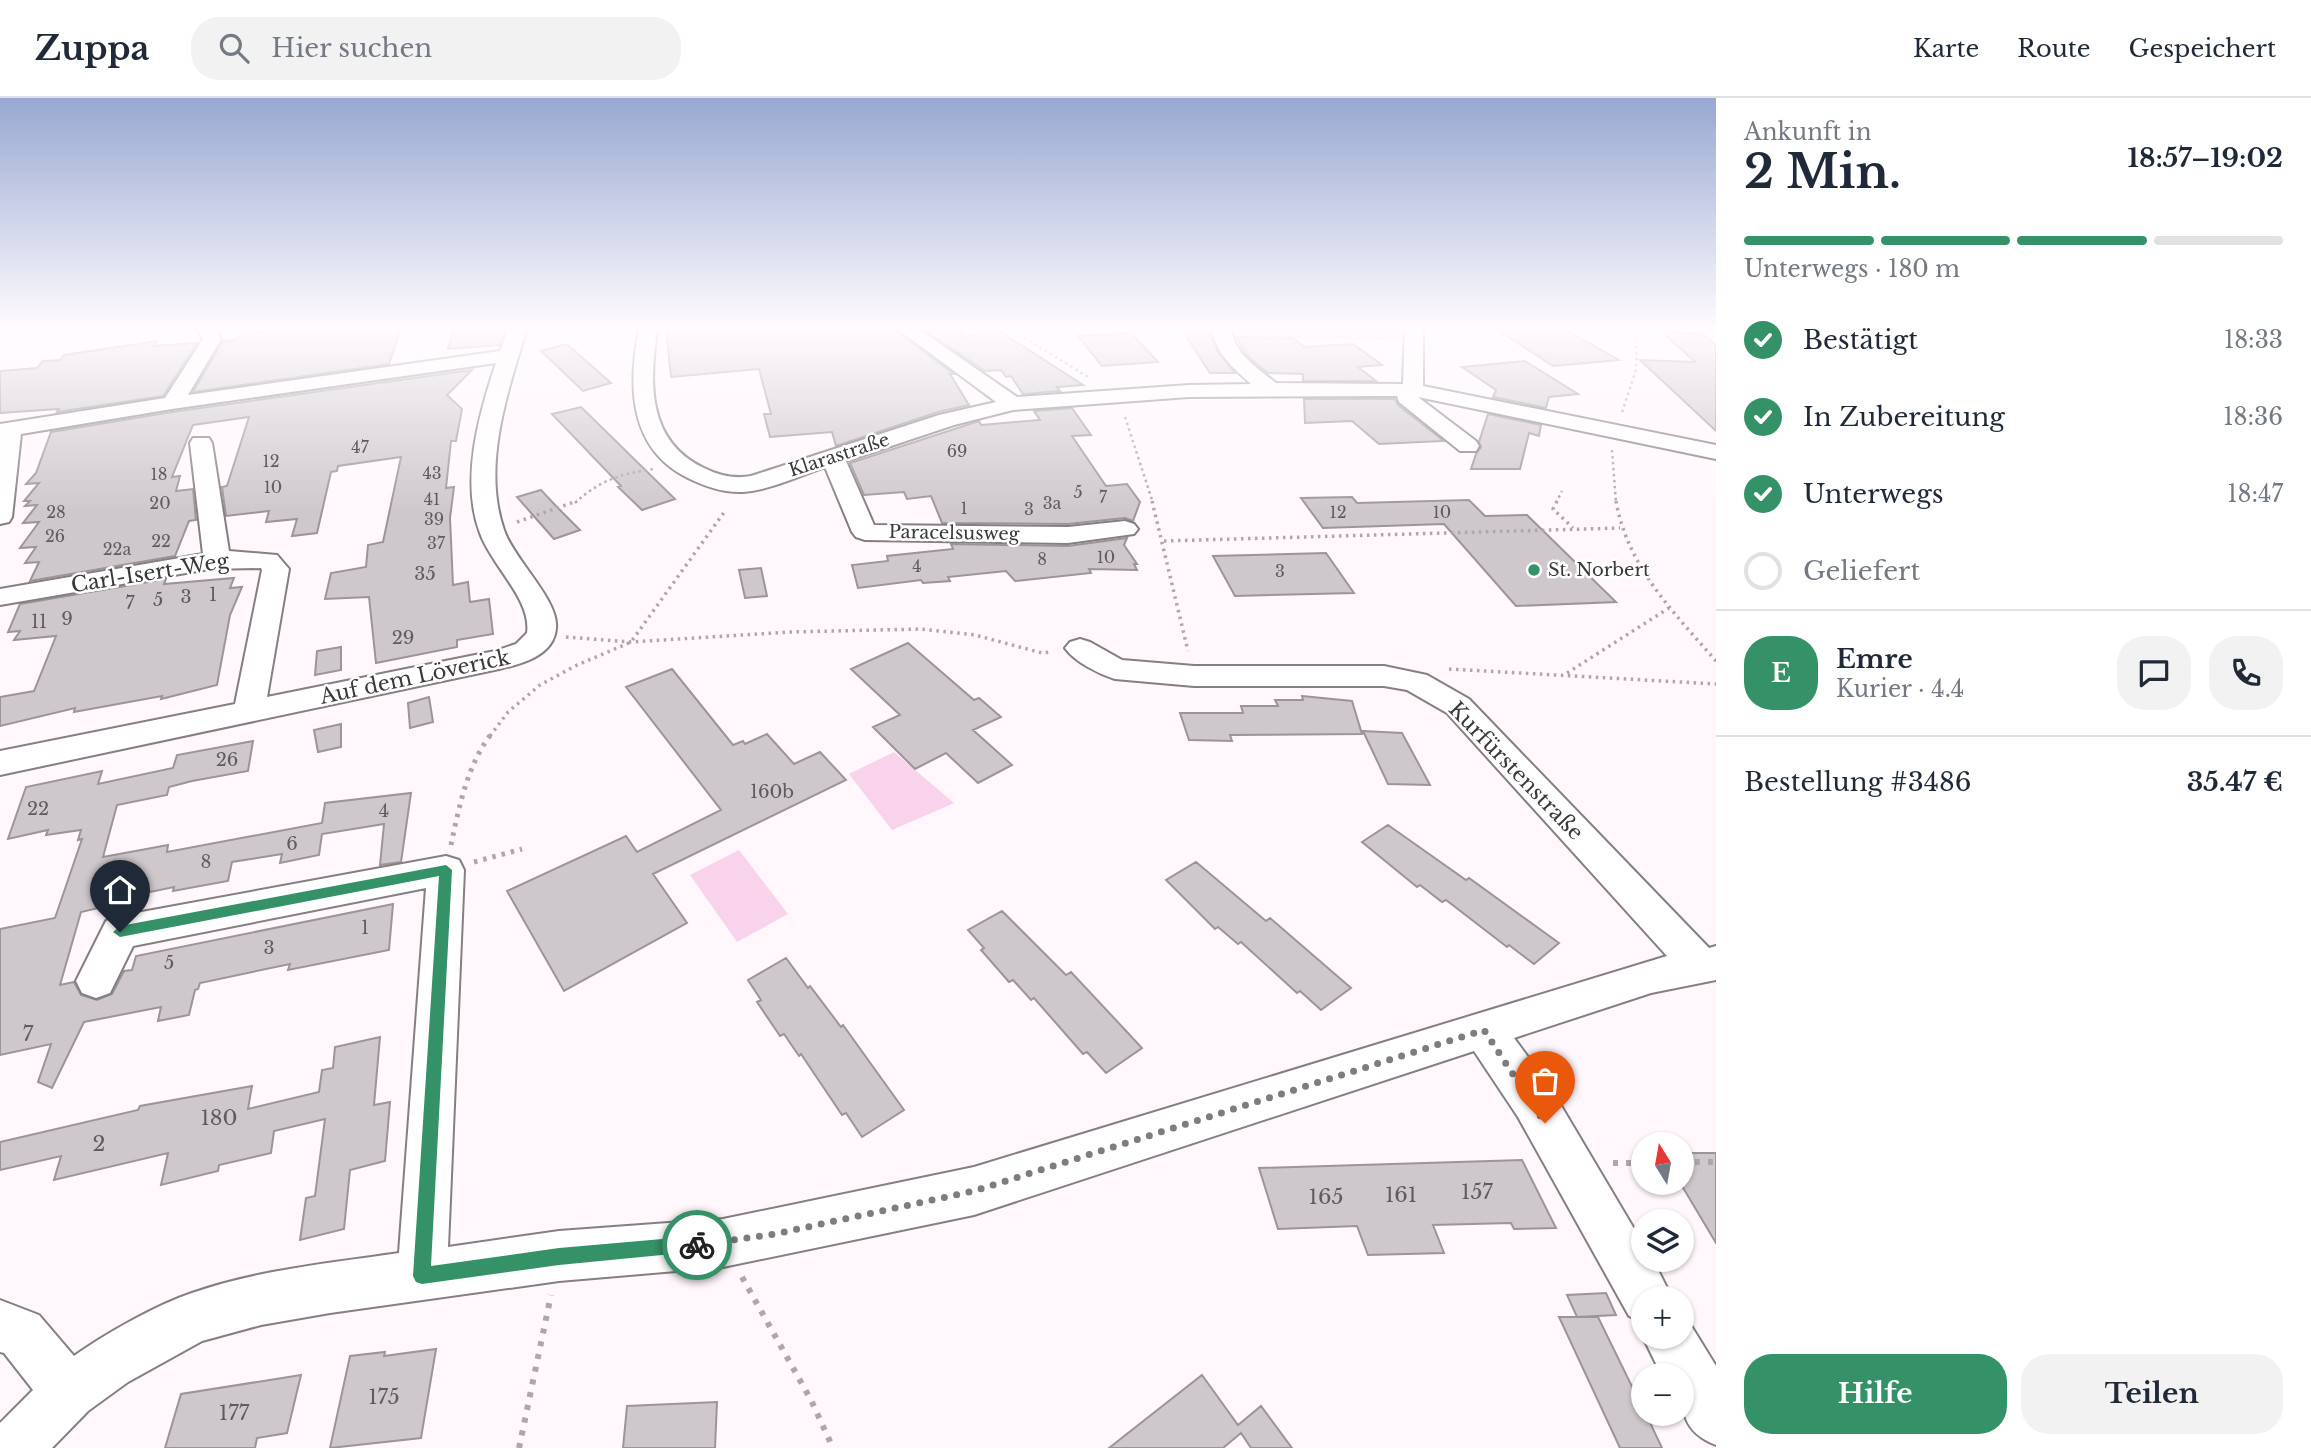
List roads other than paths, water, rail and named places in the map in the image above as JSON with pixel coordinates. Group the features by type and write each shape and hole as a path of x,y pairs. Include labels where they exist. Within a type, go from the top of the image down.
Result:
{"street":[{"path":"172,403 181,388"},
{"path":"0,517 5,430 279,388"},
{"name":"Auf dem Löverick","path":"0,764 499,660 520,653 541,637 545,628 541,613 491,530 484,489 498,388"},
{"path":"646,388 648,415 662,449 678,465 713,481 734,486 725,511"},
{"path":"990,388 1013,404"},
{"name":"Klarastraße","path":"734,486 755,483 832,456 1013,404 1118,395 1269,388 1413,390 1716,452"},
{"path":"1413,390 1406,398 1468,446"},
{"path":"201,443 216,560"},
{"name":"Paracelsusweg","path":"832,456 865,531 1068,535 1125,529"},
{"name":"Carl-Isert-Weg","path":"0,597 216,560 268,561 276,569 249,713"},
{"name":"Kurfürstenstraße","path":"1080,649 1115,669 1194,676 1384,676 1416,682 1458,706 1708,964"},
{"path":"96,981 120,932 446,870 422,1276"},
{"name":"Kurfürstenstraße","path":"14,1448 69,1392 109,1363 193,1318 261,1300 330,1287 559,1256 723,1242 775,1234 974,1191 1651,976 1708,964"},
{"path":"1484,1030 1534,1102 1640,1286"},
{"path":"0,1326 21,1333 69,1392"},
{"path":"1676,1349 1716,1418"}],"place":[{"name":"St. Norbert","path":"1534,570"}]}
